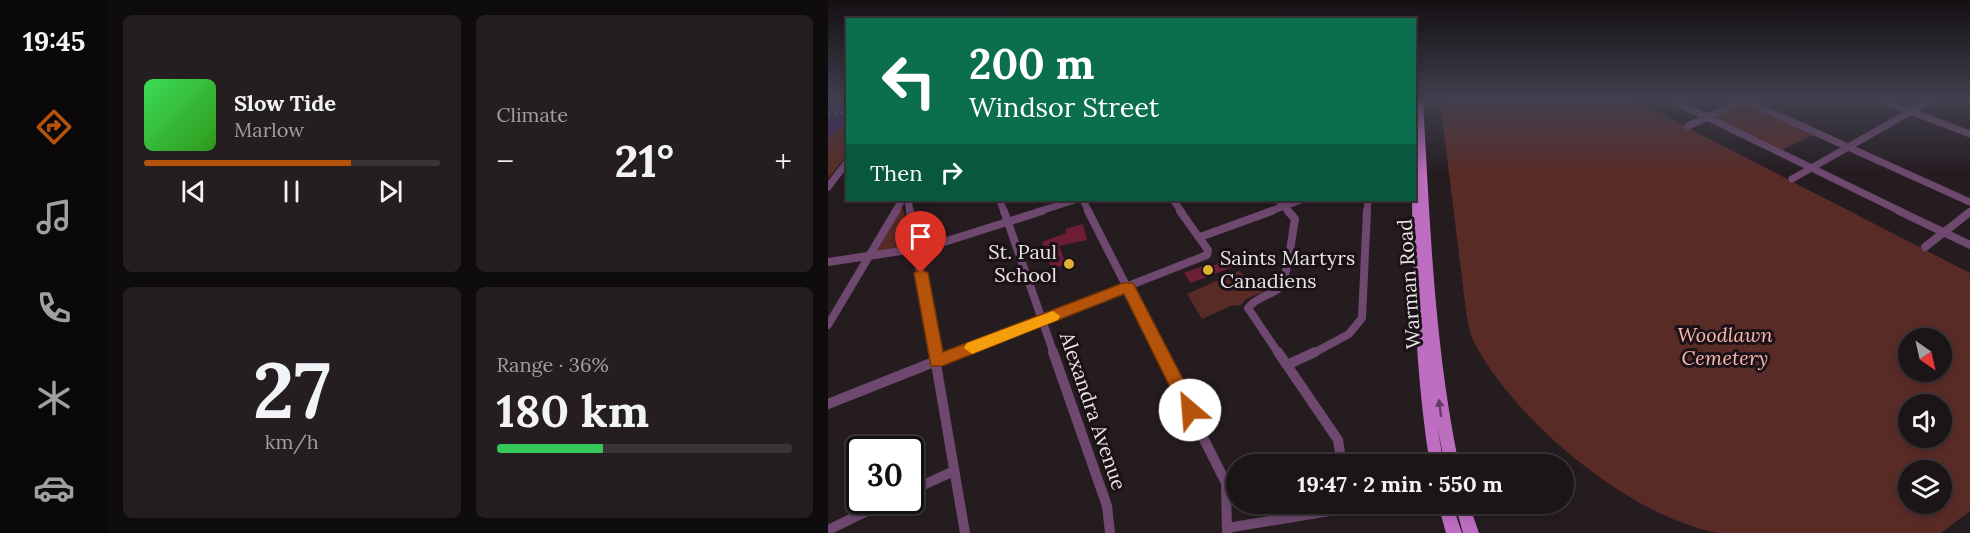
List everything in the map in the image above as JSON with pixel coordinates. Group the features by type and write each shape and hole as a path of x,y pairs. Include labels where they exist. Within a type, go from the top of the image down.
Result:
{"main road":[{"name":"Warman Road","path":"1419,125 1418,179 1425,395 1435,454"},
{"name":"Warman Road","path":"1418,179 1435,366 1441,416 1450,454"},
{"path":"1448,514 1454,533"},
{"path":"1465,514 1471,533"}],"street":[{"path":"1724,125 1970,245"},
{"path":"1799,125 1970,202"},
{"path":"1792,179 1887,125"},
{"path":"1947,125 1970,134"},
{"path":"828,187 845,168"},
{"path":"828,325 901,201"},
{"path":"909,201 965,533"},
{"name":"Alexandra Avenue","path":"1000,201 1107,506 1111,523 1110,533"},
{"path":"828,262 917,249 1072,201"},
{"path":"1084,201 1227,483 1227,530 1307,514"},
{"path":"828,404 1207,255 1208,250 1200,237 1174,201"},
{"path":"1287,365 1347,335 1357,328 1362,318 1368,201"},
{"path":"1200,237 1280,203 1294,219 1283,283 1279,290 1253,302 1248,308 1338,440 1340,454"},
{"path":"1925,247 1970,212"},
{"path":"924,485 954,471"},
{"path":"828,530 861,514"}],"green space":[{"path":"842,125 846,125 846,156 828,179 828,136"},
{"name":"Woodlawn Cemetery","path":"1443,125 1682,125 1970,273 1970,511 1941,533 1718,533 1684,523 1648,507 1578,461 1574,454 1570,454 1517,403 1492,372 1472,338 1466,311"},
{"path":"1730,125 1794,125 1815,134 1782,150"},
{"path":"902,206 910,239 902,247 879,251 878,250"},
{"path":"1239,271 1265,291 1246,299 1241,305 1231,306 1202,319 1187,294"}],"shaded area":[{"path":"828,125 842,125 828,137"}],"building":[{"name":"St. Paul School","path":"1083,224 1087,240 1059,246 1066,264 1052,270 1042,242 1066,233 1065,229"},
{"name":"Saints Martyrs Canadiens","path":"1225,254 1238,258 1235,266 1191,283 1184,273 1205,265 1210,267 1219,263"}],"slow traffic":[{"path":"972,348 1053,316"}],"place":[{"name":"St. Paul School","path":"1069,264"},
{"name":"Saints Martyrs Canadiens","path":"1208,270"}],"route":[{"path":"921,273 936,362 1128,287 1190,410"}]}
